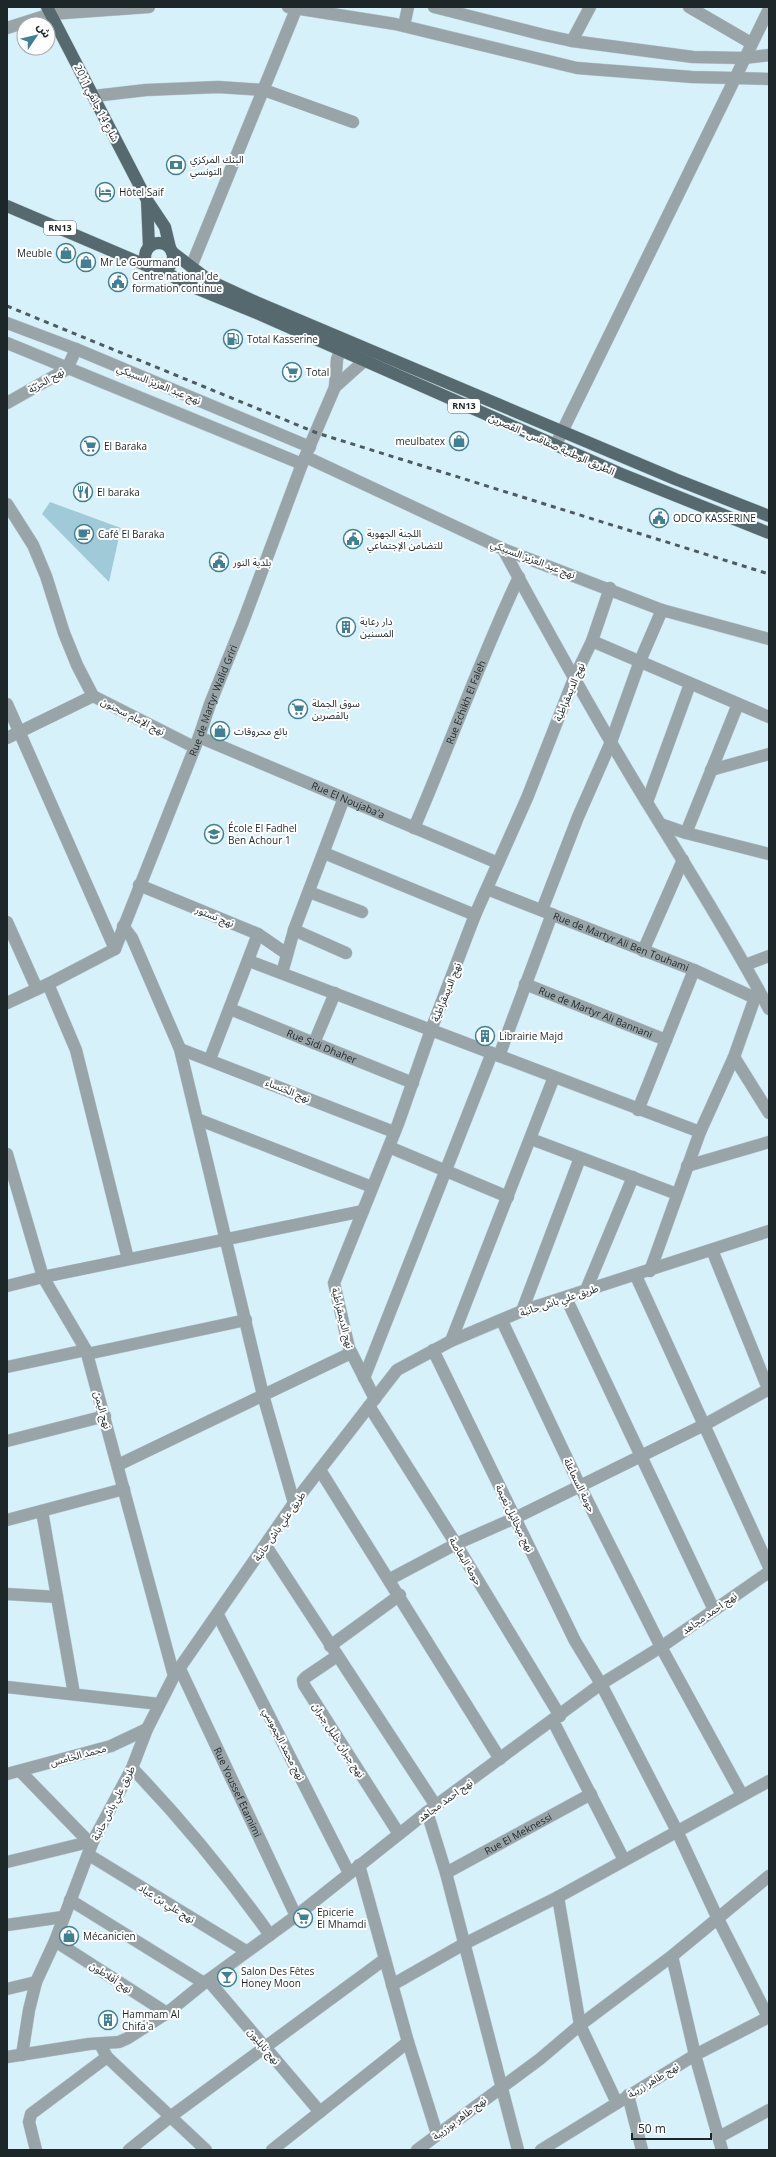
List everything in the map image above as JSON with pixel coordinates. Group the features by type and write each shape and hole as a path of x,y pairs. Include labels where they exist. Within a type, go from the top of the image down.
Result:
{"main road":[{"name":"شارع 14 جانفي 2011","path":"49,11 147,200 165,227 171,250"},
{"name":"شارع 14 جانفي 2011","path":"147,200 148,248"},
{"name":"RN13","path":"7,206 158,271 163,270"},
{"name":"RN13","path":"112,250 134,253 162,243 171,250"},
{"path":"148,248 145,259 150,267"},
{"name":"الطريق الوطنية صفاقس - القصرين","path":"171,250 191,267 217,284 342,345 367,356 563,430 706,492 769,516"},
{"path":"163,270 172,261 171,250"},
{"name":"الطريق الوطنية صفاقس - القصرين","path":"163,270 183,282 265,316 342,345"},
{"name":"الطريق الوطنية صفاقس - القصرين","path":"367,356 477,412 556,444 619,473 769,533"},
{"path":"700,505 706,492"}],"street":[{"path":"7,28 49,11 149,7"},
{"path":"288,7 297,7 404,26 576,68 736,79 769,79"},
{"path":"191,267 297,7"},
{"path":"404,26 408,7"},
{"path":"434,7 544,36 572,41 693,57 744,58 769,55"},
{"path":"572,41 590,7"},
{"path":"691,8 751,43"},
{"path":"556,444 736,79 751,43 769,9"},
{"path":"94,96 218,87 264,90 353,122"},
{"name":"نهج عبد العزيز السبيكي","path":"7,323 76,349 503,549 610,588 662,610 769,639"},
{"name":"نهج عبد العزيز السبيكي","path":"7,343 67,369 247,440 306,456"},
{"path":"335,387 336,370 342,345"},
{"name":"نهج الحرّيّة","path":"7,403 67,369 76,349"},
{"name":"Rue de Martyr Walid Griri","path":"116,949 139,885 244,622 306,456 335,387 367,356"},
{"path":"7,505 26,534 46,576 66,640 93,696"},
{"path":"503,549 611,742 647,802 663,824 745,964 756,993 769,1009"},
{"name":"Rue Echikh El Faleh","path":"414,828 446,754 493,631 519,577"},
{"name":"نهج الديمقراطية","path":"372,1403 364,1378 351,1353 334,1283 413,1083 431,1030 475,915 527,798 575,676 592,640 610,588"},
{"path":"364,1378 447,1170 466,1115 495,1054 525,984 578,817 611,742 640,661 662,610"},
{"path":"592,640 690,684 769,717"},
{"path":"647,802 690,684"},
{"name":"نهج الإمام سحنون","path":"7,738 93,696 197,742"},
{"path":"7,704 116,949 43,987 7,1003"},
{"path":"686,833 738,704"},
{"name":"Rue El Noujaba'a","path":"197,742 344,798 498,863"},
{"path":"711,770 769,754"},
{"path":"282,973 294,930 344,798"},
{"path":"663,824 686,833 769,854"},
{"path":"324,853 475,915"},
{"path":"643,951 684,860"},
{"name":"نهج تستور","path":"139,885 258,934 287,954"},
{"name":"Rue de Martyr Ali Ben Touhami","path":"487,889 643,951 756,993"},
{"path":"309,892 362,912"},
{"path":"7,922 76,1050 128,1260"},
{"path":"123,926 132,938 180,1049 263,1395 294,1503"},
{"path":"294,930 346,953"},
{"path":"210,1059 249,961 258,934"},
{"path":"745,964 769,956"},
{"path":"249,961 638,1110 700,1132"},
{"path":"638,1110 694,970"},
{"name":"Rue de Martyr Ali Bannani","path":"525,984 666,1040"},
{"path":"314,1043 335,993"},
{"path":"650,1271 687,1166 700,1132 734,1057 756,993"},
{"name":"Rue Sidi Dhaher","path":"230,1009 413,1083"},
{"name":"نهج الخنساء","path":"180,1049 210,1059 394,1132"},
{"path":"734,1057 769,1113"},
{"path":"451,1341 554,1077"},
{"path":"197,1119 372,1187"},
{"path":"531,1139 677,1194"},
{"path":"687,1166 769,1142"},
{"path":"388,1147 447,1170 508,1197"},
{"name":"نهج اليمن","path":"7,1154 42,1277 86,1352 177,1673"},
{"path":"522,1311 580,1158"},
{"path":"586,1290 632,1177"},
{"path":"7,1286 42,1277 363,1212"},
{"name":"طريق علي باش حانبة","path":"22,2054 29,2010 36,1982 55,1941 88,1854 91,1841 132,1768 147,1729 159,1704 177,1673 266,1546 294,1503 397,1370 451,1341 502,1321 522,1311 566,1298 586,1290 636,1276 769,1231"},
{"path":"390,1579 456,1544 514,1518 704,1425 769,1390 712,1250"},
{"path":"636,1276 769,1568"},
{"path":"566,1298 714,1610"},
{"path":"7,1367 246,1320"},
{"name":"حومة السماعلة","path":"502,1321 580,1486 661,1647 742,1795"},
{"name":"نهج ميخائيل نعيمة","path":"433,1350 575,1641 601,1684 677,1831 717,1917 769,2017"},
{"path":"118,1465 351,1353"},
{"name":"حومة البعاصة","path":"372,1403 456,1544 557,1719 591,1794 624,1860"},
{"path":"7,1441 105,1416"},
{"path":"320,1470 400,1595 500,1759"},
{"path":"7,1520 124,1489"},
{"path":"42,1511 74,1694"},
{"path":"266,1546 334,1651 432,1809 446,1873 518,2150"},
{"name":"نهج احمد مجاهد","path":"7,2057 119,2042 128,2038 167,2013 246,1951 296,1916 399,1834 500,1759 557,1719 601,1684 661,1647 769,1572"},
{"path":"7,1594 57,1597"},
{"name":"نهج جبران خليل جبران","path":"399,1834 304,1685 303,1680 334,1651 400,1595"},
{"name":"نهج محمد الجموسي","path":"218,1615 349,1873"},
{"name":"Rue Youssef Etamimi","path":"177,1673 296,1916"},
{"path":"7,1687 159,1704"},
{"name":"محمد الخامس","path":"7,1774 111,1746 147,1729"},
{"path":"132,1768 162,1800 239,1892 270,1935"},
{"path":"20,1771 91,1841"},
{"path":"392,1984 464,1944 558,1897 769,1781"},
{"name":"Rue El Meknessi","path":"446,1873 591,1794"},
{"path":"7,1862 91,1841"},
{"name":"نهج علي بن عياد","path":"88,1854 246,1951"},
{"path":"359,1865 408,2042 437,2134"},
{"name":"نهج طاهر بوزريبة","path":"417,2150 546,2055 580,2026 672,1956 717,1917 769,1876"},
{"path":"558,1897 580,2026 617,2103"},
{"name":"نهج نابليون","path":"70,1900 206,1982 320,2112"},
{"path":"7,1925 63,1917"},
{"name":"نهج أفلاطون","path":"55,1941 167,2013"},
{"path":"672,1956 695,2055 722,2150"},
{"path":"129,2150 170,2117 385,1959"},
{"path":"7,1988 36,1982"},
{"name":"نهج طاهر زريبة","path":"541,2150 695,2055 769,2017"},
{"path":"272,2150 408,2042"},
{"path":"100,2044 107,2057 206,2150"},
{"path":"36,2150 29,2122 31,2114 107,2057"},
{"path":"628,2095 642,2150"},
{"path":"719,2137 769,2110"}],"shaded area":[{"path":"50,502 121,528 109,582 42,514"}],"railway":[{"path":"7,306 317,433 769,574"}],"place":[{"name":"البنك المركزي التونسي","path":"176,165"},
{"name":"Hôtel Saif","path":"105,192"},
{"name":"Meuble","path":"66,253"},
{"name":"Mr Le Gourmand","path":"86,262"},
{"name":"Centre national de formation continue","path":"118,282"},
{"name":"Total Kasserine","path":"233,339"},
{"name":"Total","path":"292,372"},
{"name":"meulbatex","path":"459,441"},
{"name":"El Baraka","path":"90,446"},
{"name":"El baraka","path":"83,492"},
{"name":"ODCO KASSERINE","path":"659,518"},
{"name":"Café El Baraka","path":"84,534"},
{"name":"اللجنة الجهوية للتضامن الإجتماعي","path":"353,539"},
{"name":"بلدية النور","path":"219,562"},
{"name":"دار رعاية المسنين","path":"346,627"},
{"name":"سوق الجملة بالقصرين","path":"298,709"},
{"name":"بائع محروقات","path":"220,731"},
{"name":"École El Fadhel Ben Achour 1","path":"214,834"},
{"name":"Librairie Majd","path":"485,1036"},
{"name":"Epicerie El Mhamdi","path":"303,1918"},
{"name":"Mécanicien","path":"69,1936"},
{"name":"Salon Des Fêtes Honey Moon","path":"227,1977"},
{"name":"Hammam Al Chifa'a","path":"108,2020"}]}
